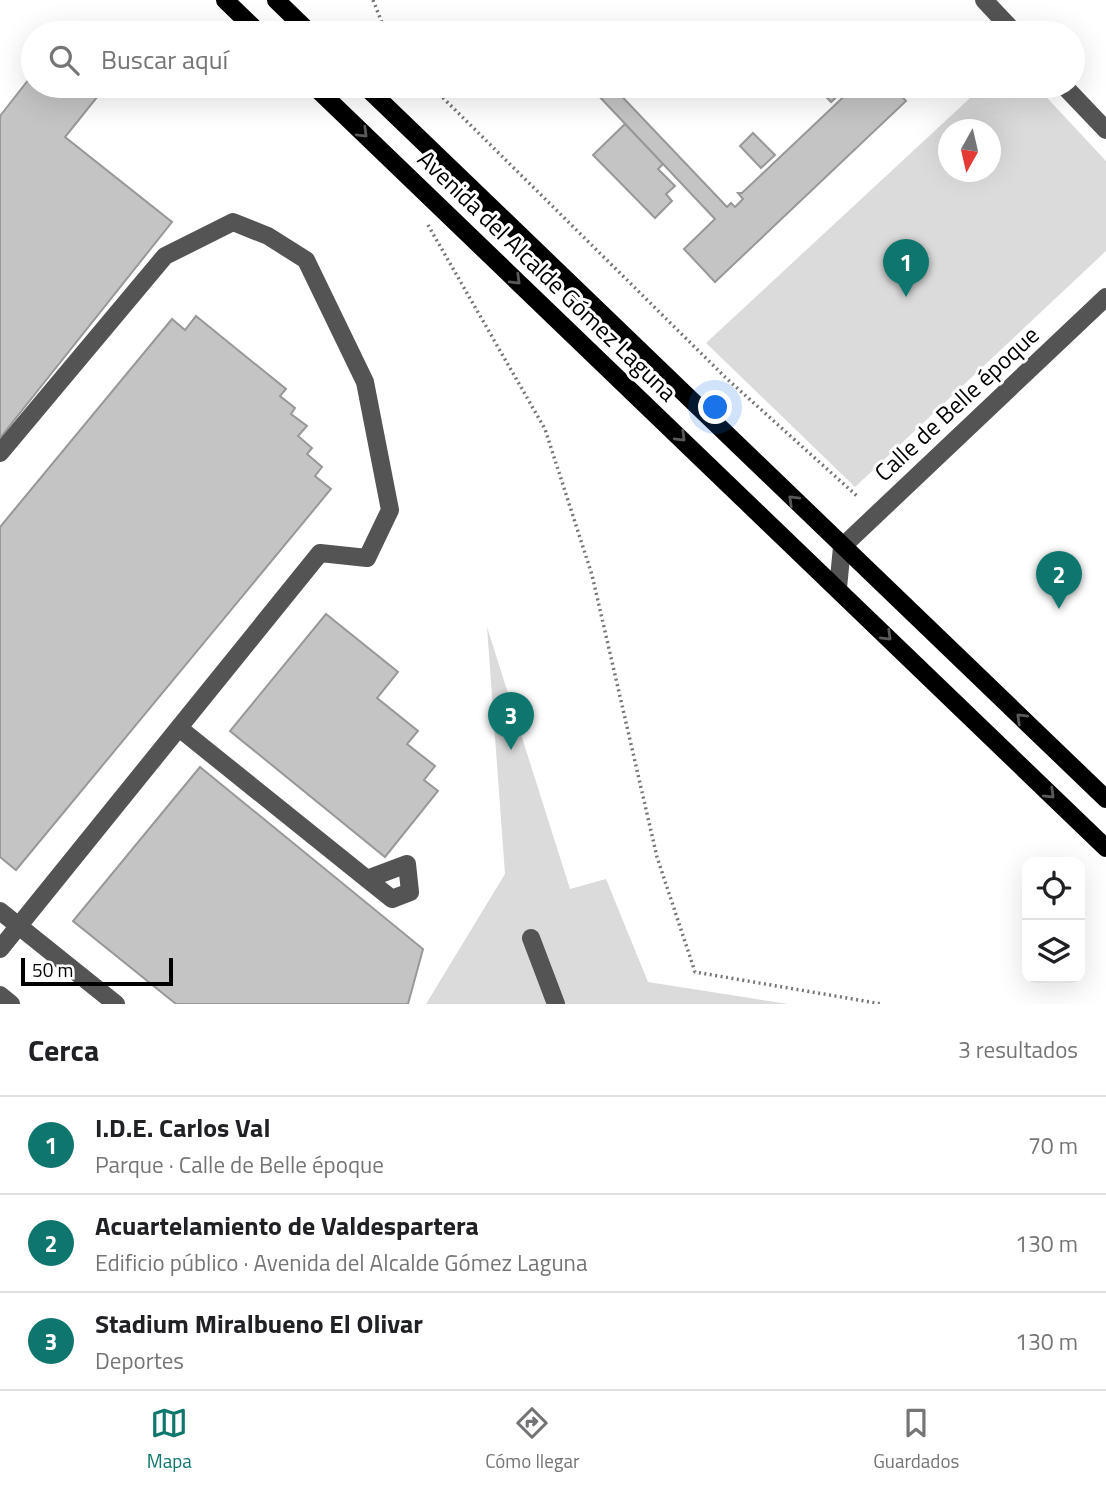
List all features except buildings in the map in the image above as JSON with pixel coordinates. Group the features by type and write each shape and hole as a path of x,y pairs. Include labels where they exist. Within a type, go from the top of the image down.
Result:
{"main road":[{"path":"225,0 247,21"},
{"path":"276,0 298,21"},
{"name":"Avenida del Alcalde Gómez Laguna","path":"326,98 1106,849"},
{"name":"Avenida del Alcalde Gómez Laguna","path":"377,98 1106,799"}],"street":[{"path":"989,2 1005,21"},
{"path":"1075,98 1106,130"},
{"path":"0,453 165,256 233,222 268,236 306,260 365,382 390,510 367,558 320,553 0,949"},
{"name":"Calle de Belle époque","path":"842,547 1106,298"},
{"path":"838,588 842,547"},
{"path":"178,728 368,879"},
{"path":"0,911 116,1004"},
{"path":"531,938 556,1004"},
{"path":"0,995 10,1004"}],"path":[{"path":"373,0 381,21"},
{"path":"443,98 726,378 857,496"},
{"path":"428,225 545,429 592,576 657,857 695,972 882,1004"}],"shaded area":[{"path":"970,98 1047,98 1106,161 1106,251 855,487 706,343 938,128 938,182 1001,182 1001,119 947,119"},
{"path":"487,627 570,889 606,879 648,982 788,1004 426,1004 505,874"}],"place":[{"name":"I.D.E. Carlos Val","path":"906,297"},
{"name":"Acuartelamiento de Valdespartera","path":"1059,609"},
{"name":"Stadium Miralbueno El Olivar","path":"511,750"}]}
